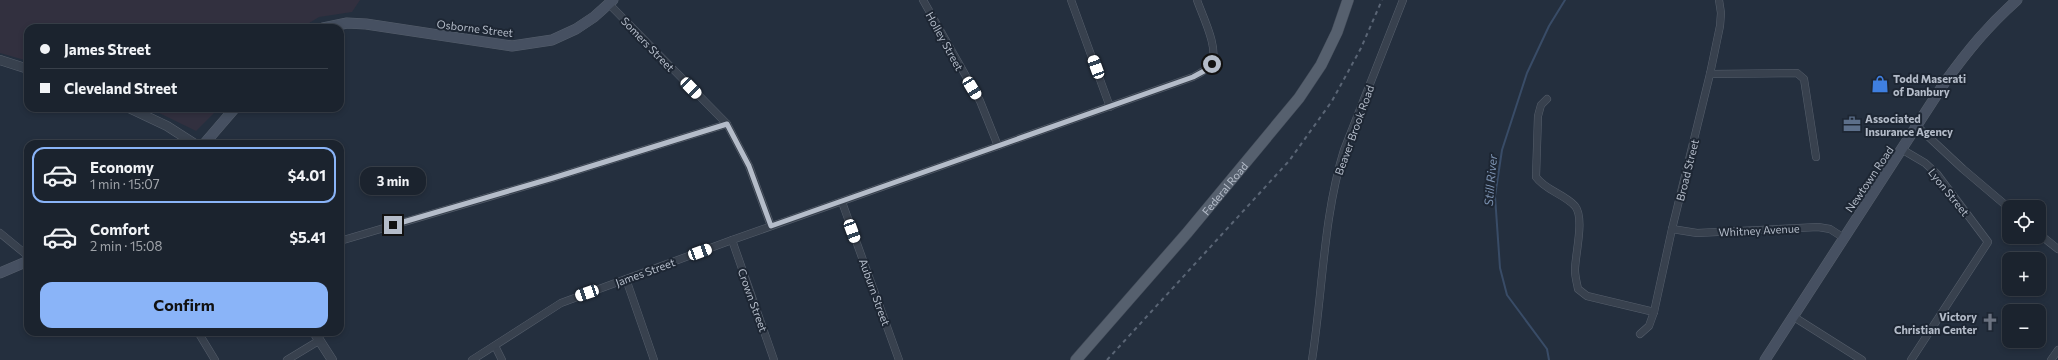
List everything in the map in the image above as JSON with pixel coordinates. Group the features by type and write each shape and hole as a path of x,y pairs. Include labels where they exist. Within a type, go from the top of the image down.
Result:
{"main road":[{"name":"Federal Road","path":"1076,360 1187,233 1299,98 1320,65 1337,32 1348,0"},
{"name":"Newtown Road","path":"1765,360 1969,49 1988,27 2018,0"},
{"name":"Osborne Street","path":"342,24 366,24 512,46 552,40 576,29 611,2"},
{"path":"207,140 231,112"},
{"path":"0,273 24,263"}],"street":[{"name":"Holley Street","path":"923,0 980,101 998,146"},
{"path":"1072,0 1110,107"},
{"name":"James Street","path":"472,360 561,302 1193,77 1204,71 1212,64 1214,53 1212,41 1197,0"},
{"name":"Beaver Brook Road","path":"1312,360 1329,212 1336,176 1344,150 1403,0"},
{"name":"Broad Street","path":"1640,334 1649,326 1654,312 1720,26 1721,13 1719,0"},
{"name":"Somers Street","path":"611,2 727,124 749,166 771,226"},
{"path":"0,60 24,68"},
{"path":"1710,74 1797,73 1804,79 1816,157"},
{"path":"1547,99 1541,105 1538,116 1539,139 1536,176 1540,182 1567,199 1576,207 1579,225 1575,271 1578,289 1587,296 1654,312"},
{"path":"137,112 167,126 189,140"},
{"path":"344,240 553,178 727,124"},
{"path":"1918,127 1963,169 2002,202"},
{"name":"Lyon Street","path":"1903,150 1925,163 1937,174 1988,242 1911,360"},
{"name":"Auburn Street","path":"842,202 899,360"},
{"name":"Whitney Avenue","path":"1672,230 1698,233 1818,227 1830,230 1844,238"},
{"path":"0,233 24,253"},
{"name":"Crown Street","path":"732,240 774,360"},
{"path":"2046,240 2058,249"},
{"path":"626,279 654,360"},
{"path":"1794,317 1862,360"},
{"path":"200,336 215,360"},
{"path":"317,336 332,360"},
{"path":"288,360 320,340"},
{"path":"495,346 502,360"},
{"path":"2051,360 2058,350"}],"shaded area":[{"path":"0,0 360,0 352,12 319,17 308,24 24,24 24,60 0,53"},
{"path":"157,112 215,112 196,131"}],"waterway":[{"name":"Still River","path":"1549,360 1547,349 1507,295 1500,268 1495,196 1502,150 1527,73 1549,26 1565,0"}],"railway":[{"path":"1107,360 1289,161 1332,101 1361,48 1382,0"}],"place":[{"name":"Todd Maserati of Danbury","path":"1880,84"},
{"name":"Associated Insurance Agency","path":"1852,124"},
{"name":"Victory Christian Center","path":"1990,322"}],"route":[{"path":"393,225 553,178 727,124 744,153 771,226 1193,77 1204,71 1212,64"}]}
